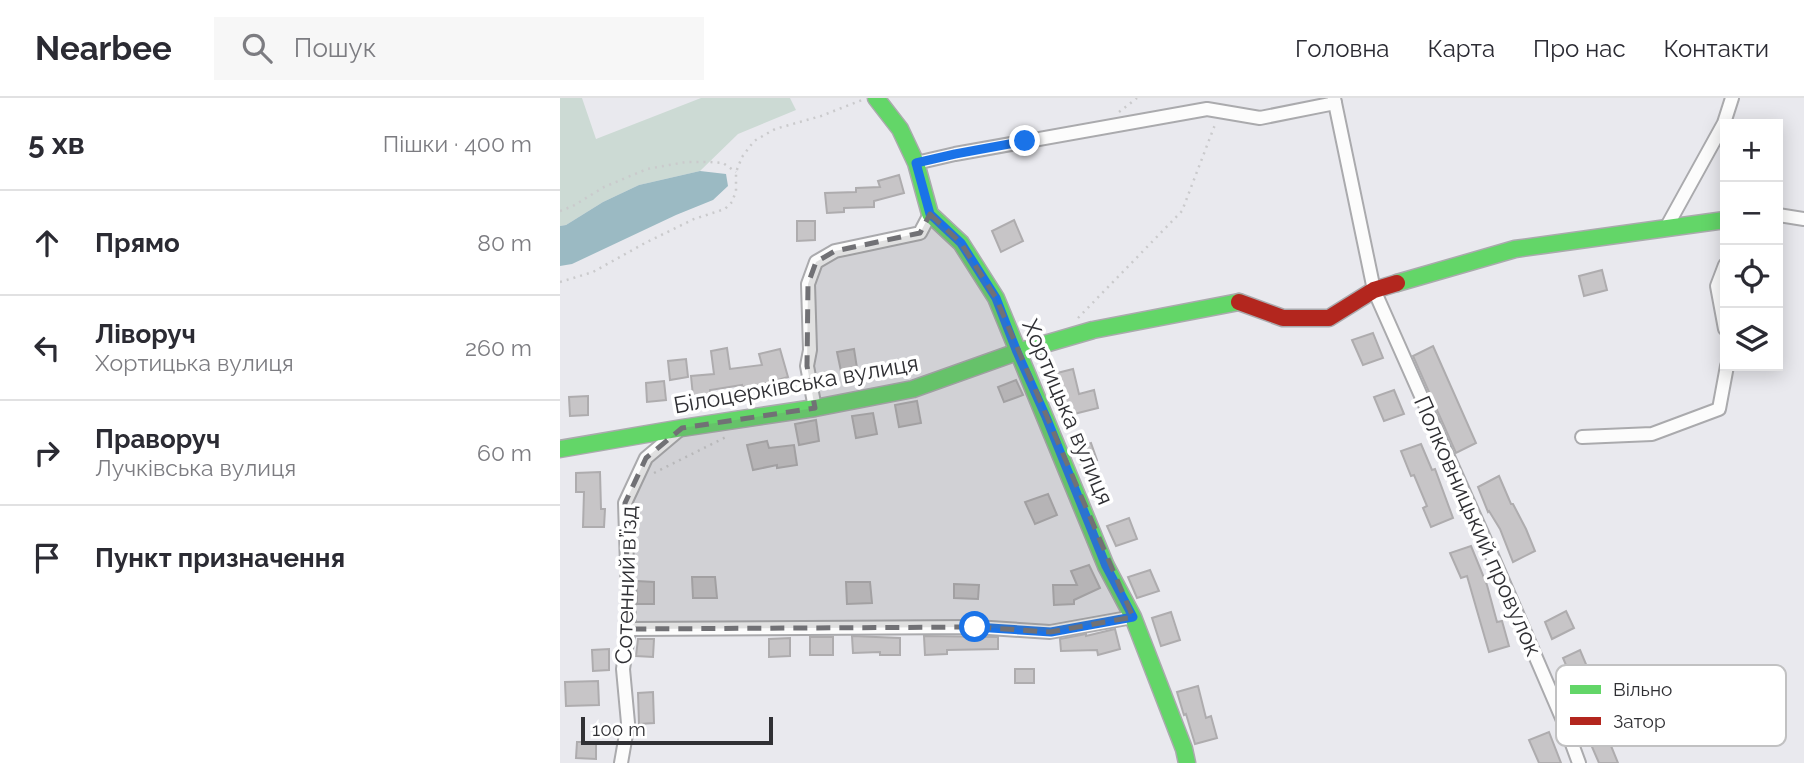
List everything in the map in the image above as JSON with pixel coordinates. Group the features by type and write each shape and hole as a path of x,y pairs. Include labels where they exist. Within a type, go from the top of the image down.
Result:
{"street":[{"path":"815,408 807,366 810,350 808,284 817,262 835,251 920,233 930,214 916,163 900,128 876,98"},
{"path":"1666,228 1724,123 1732,98"},
{"path":"916,163 1207,109 1260,118 1335,100"},
{"name":"Полковницький провулок","path":"1335,100 1374,290 1556,702"},
{"name":"Хортицька вулиця","path":"930,214 961,243 996,298 1106,566 1133,617 1187,763"},
{"path":"1783,216 1804,219"},
{"name":"Білоцерківська вулиця","path":"560,449 815,408 913,389 1017,352 1093,330 1238,302 1283,318 1329,318 1374,290 1515,249 1720,221"},
{"path":"1720,278 1717,286 1720,302"},
{"path":"1582,436 1652,434 1719,409 1726,371"},
{"name":"Сотенний в’їзд","path":"621,763 628,723 623,669 629,629 625,503 646,458 682,428"},
{"path":"629,629 975,627 1051,632 1133,617"},
{"name":"Полковницький провулок","path":"1573,746 1579,763"}],"path":[{"path":"560,282 593,272 694,219 725,209 732,202 736,191 736,173 742,157 754,141 764,135 869,98"},
{"path":"1075,321 1182,211 1220,111"},
{"path":"560,211 604,187 647,169 686,162 710,162 723,163 736,173"},
{"path":"635,482 724,439 742,419"}],"highlighted area":[{"path":"930,214 961,243 996,298 1133,617 1050,632 975,627 629,629 625,503 646,458 682,428 815,408 807,366 808,284 816,262 835,251 920,233"}],"shaded area":[{"path":"560,98 582,98 596,139 701,98 790,98 796,110 738,134 700,171 639,185 560,226"}],"water":[{"path":"700,171 726,174 728,186 713,200 572,264 560,266 560,226 639,185"}],"building":[{"path":"899,175 904,193 874,201 874,207 844,208 844,212 827,213 825,193 856,192 856,188 880,187 878,181"},
{"path":"1014,220 1023,241 1001,252 992,231"},
{"path":"797,221 815,221 815,240 797,241"},
{"path":"1602,270 1607,290 1584,296 1579,276"},
{"path":"1373,333 1383,358 1363,365 1352,340"},
{"path":"1433,346 1476,443 1456,453 1413,356"},
{"path":"727,348 730,369 762,365 759,354 780,349 788,377 760,385 710,390 710,394 693,396 691,376 714,374 711,351"},
{"path":"854,349 857,368 841,371 837,352"},
{"path":"686,359 688,377 670,380 668,361"},
{"path":"1073,369 1079,394 1094,390 1098,408 1066,416 1053,374"},
{"path":"1016,380 1023,395 1004,402 998,387"},
{"path":"664,381 666,400 647,402 646,383"},
{"path":"1394,390 1404,414 1384,421 1374,397"},
{"path":"588,396 588,415 570,416 569,397"},
{"path":"917,401 921,423 899,427 895,405"},
{"path":"873,413 877,434 856,438 852,416"},
{"path":"816,420 819,441 799,445 795,424"},
{"path":"767,441 769,448 794,445 797,465 777,468 777,465 753,470 747,445"},
{"path":"1091,443 1097,460 1081,465 1074,449"},
{"path":"1421,444 1432,470 1435,469 1453,518 1431,527 1423,508 1427,506 1401,451"},
{"path":"600,472 601,509 605,509 604,527 583,527 584,492 576,492 576,473"},
{"path":"1499,476 1535,551 1513,562 1500,529 1488,512 1478,487"},
{"path":"1048,494 1057,515 1035,524 1025,502"},
{"path":"1129,518 1137,539 1116,546 1107,526"},
{"path":"1471,546 1487,585 1497,622 1502,621 1509,646 1489,652 1467,576 1461,578 1450,553"},
{"path":"1089,565 1100,588 1074,600 1074,604 1054,605 1053,585 1077,585 1071,571"},
{"path":"1150,570 1159,591 1137,598 1128,577"},
{"path":"692,577 715,577 717,598 693,598"},
{"path":"636,581 654,582 654,604 637,604"},
{"path":"846,582 870,582 872,603 847,604"},
{"path":"954,584 979,585 978,599 954,598"},
{"path":"1566,611 1574,628 1552,639 1545,622"},
{"path":"1171,612 1180,640 1161,646 1152,618"},
{"path":"1115,629 1120,649 1098,655 1097,650 1061,651 1060,639"},
{"path":"852,636 900,638 900,655 880,655 880,652 853,653"},
{"path":"924,636 998,637 998,649 947,650 947,654 925,655"},
{"path":"810,637 833,637 833,655 810,655"},
{"path":"790,638 790,656 769,657 769,639"},
{"path":"638,639 654,639 653,657 636,656"},
{"path":"609,649 609,670 593,671 592,650"},
{"path":"1580,650 1586,665 1566,665 1563,658"},
{"path":"1015,669 1034,669 1034,683 1015,683"},
{"path":"598,681 599,705 566,706 565,682"},
{"path":"1198,686 1206,718 1211,716 1217,738 1195,744 1177,692"},
{"path":"653,692 654,723 639,724 638,693"},
{"path":"1549,732 1561,763 1539,763 1529,740"},
{"path":"577,742 596,742 596,759 576,758"},
{"path":"1592,746 1611,746 1618,763 1599,763"}],"traffic: fast":[{"path":"876,98 900,129 916,163 930,214 961,243 996,298 1106,566 1133,617 1187,763"},
{"path":"1397,283 1515,249 1720,221"},
{"path":"560,449 815,408 913,389 1017,352 1093,330 1239,302"}],"traffic: jam":[{"path":"1239,302 1283,318 1329,318 1374,290 1397,283"}],"route":[{"path":"975,627 1051,632 1133,617 1106,566 996,298 961,243 930,214 916,163 1025,141"}]}
